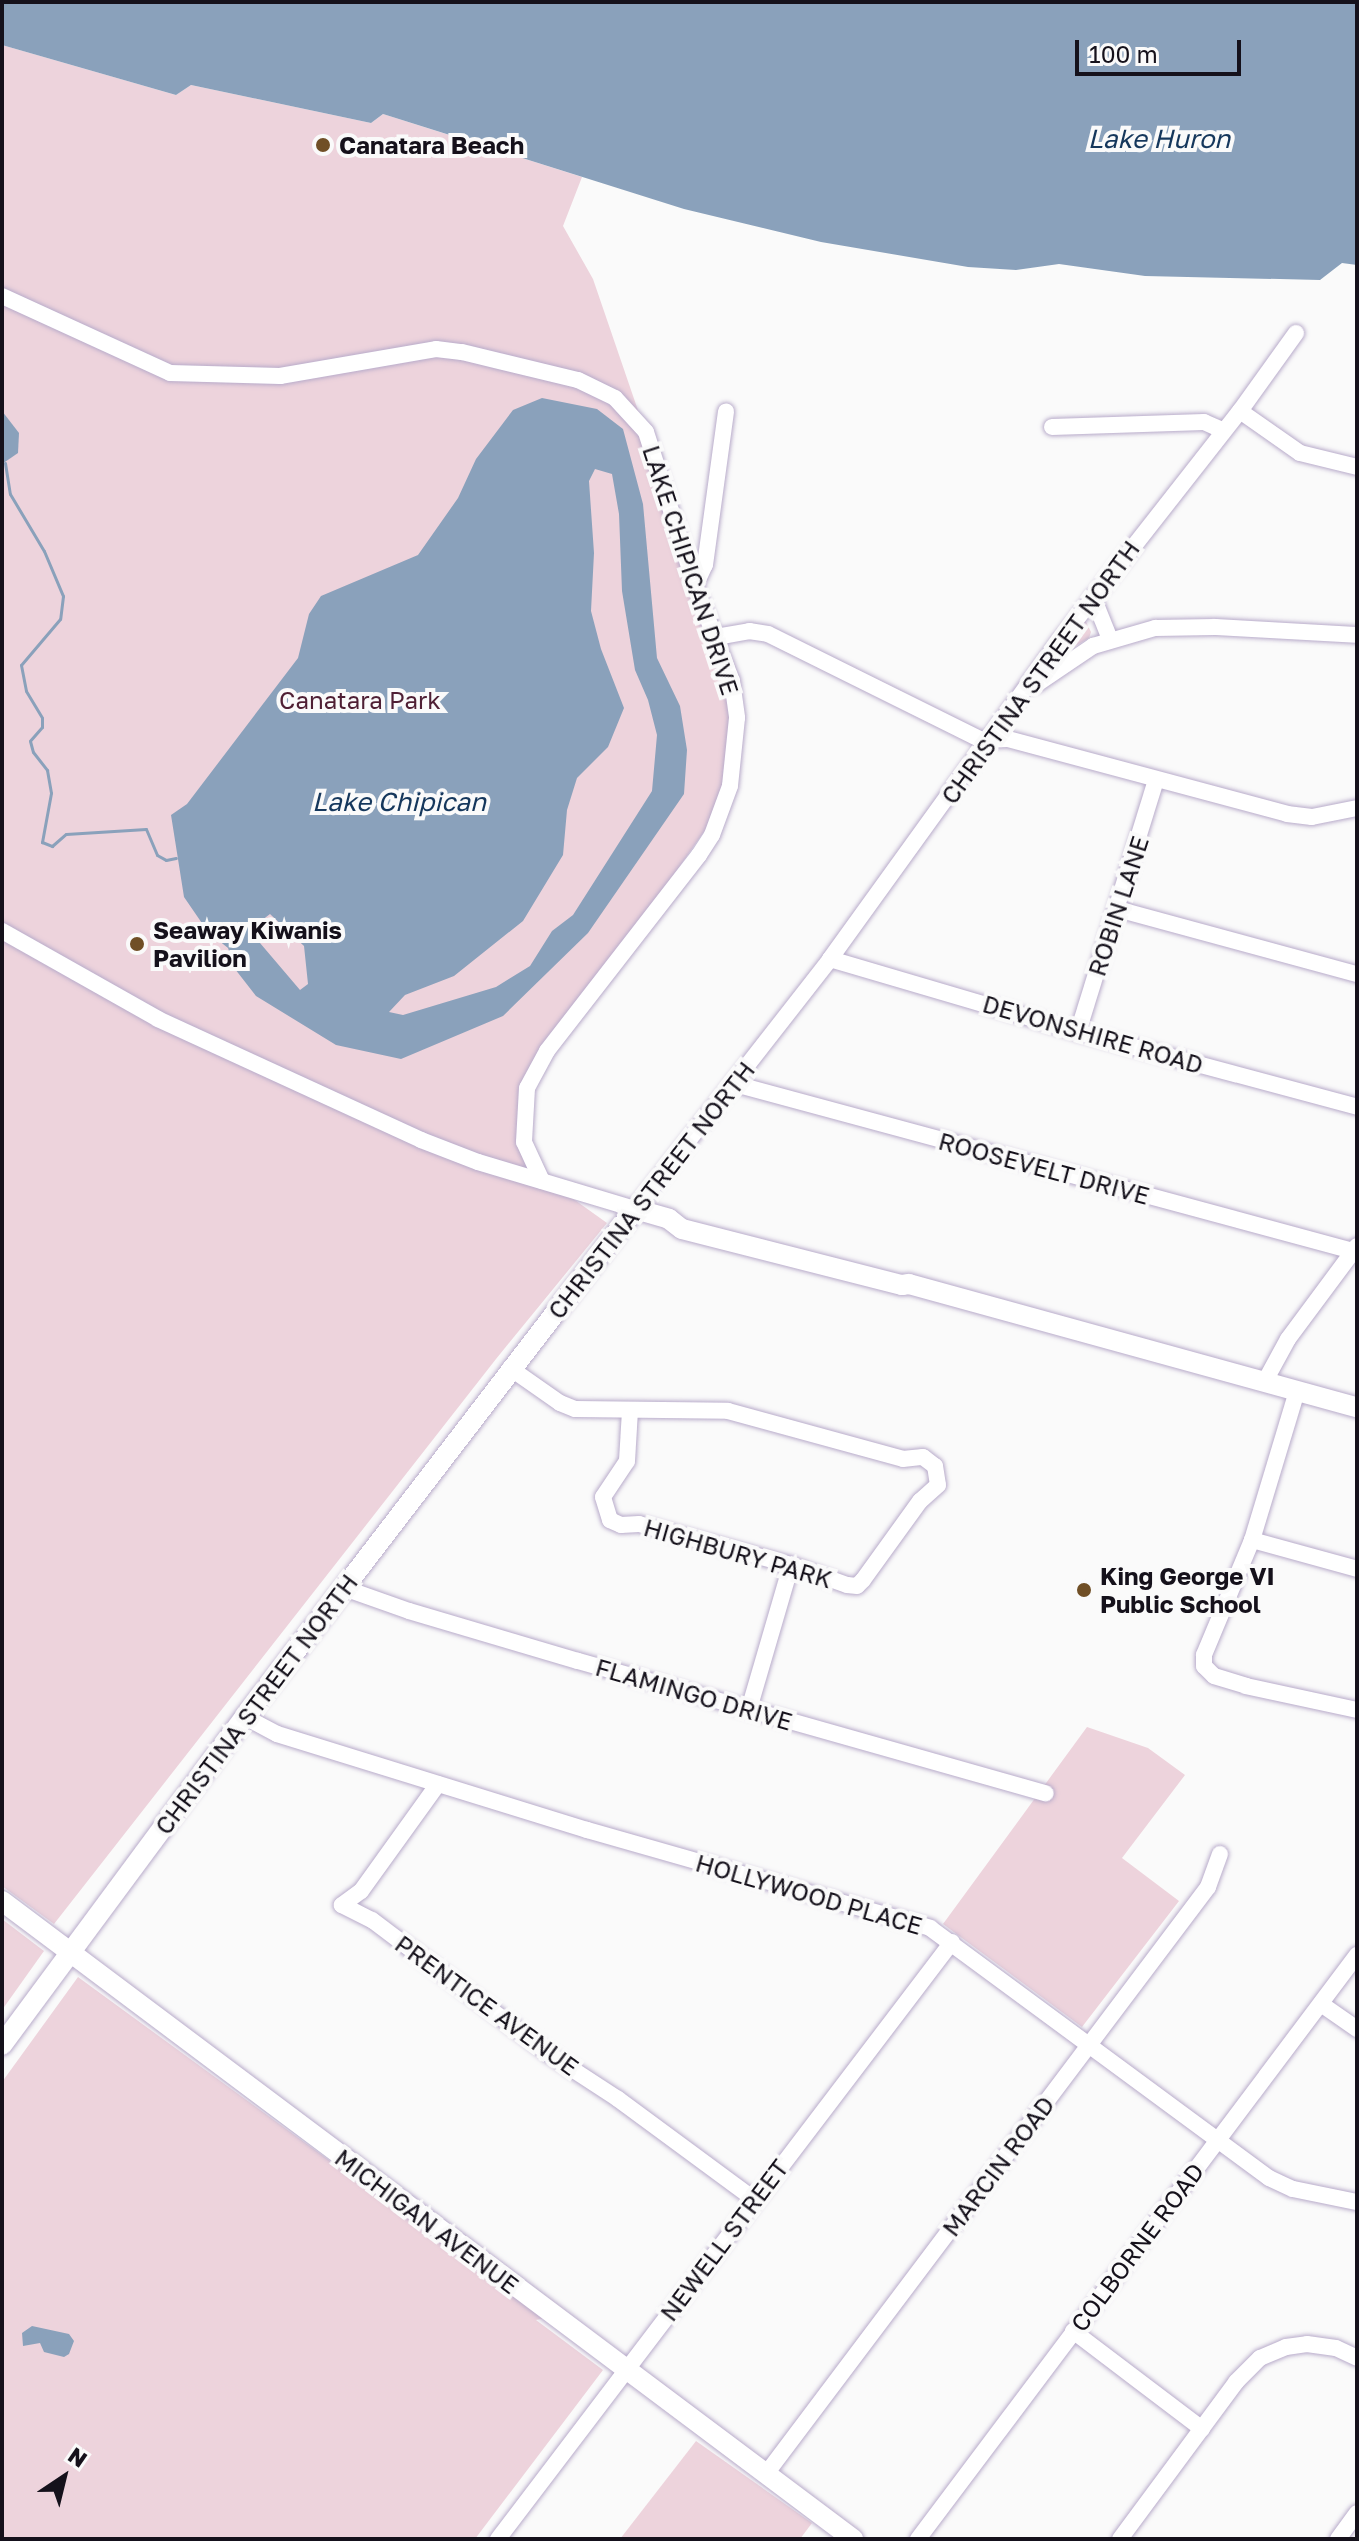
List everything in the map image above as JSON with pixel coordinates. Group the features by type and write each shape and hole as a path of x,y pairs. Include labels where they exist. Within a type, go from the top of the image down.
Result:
{"main road":[{"path":"635,1209 669,1219 682,1229 902,1285 909,1284 1357,1407"},
{"name":"CHRISTINA STREET NORTH","path":"2,2045 245,1717 635,1209"},
{"name":"MICHIGAN AVENUE","path":"2,1901 853,2539"}],"street":[{"name":"LAKE CHIPICAN DRIVE","path":"2,296 170,373 280,376 436,349 462,352 578,380 615,398 646,432 695,586 732,681 737,718 730,786 712,835 699,855 547,1051 527,1088 524,1142 542,1181"},
{"name":"CHRISTINA STREET NORTH","path":"635,1209 830,959 1089,602 1240,411 1296,333"},
{"path":"695,586 705,565 726,411"},
{"path":"1240,411 1300,453 1357,467"},
{"path":"1052,427 1204,422 1222,430"},
{"path":"1089,602 1105,641"},
{"path":"1018,701 1059,666 1105,641 1177,626 1357,635"},
{"path":"716,637 749,631 768,634 975,738 1013,740 1287,814 1312,817 1357,808"},
{"name":"ROBIN LANE","path":"1078,1032 1156,780"},
{"path":"1117,909 1357,974"},
{"path":"2,931 107,993 439,1148 635,1209"},
{"name":"DEVONSHIRE ROAD","path":"830,959 1078,1032 1357,1107"},
{"name":"ROOSEVELT DRIVE","path":"735,1084 1355,1249"},
{"path":"1264,1383 1288,1339 1355,1249"},
{"name":"HIGHBURY PARK","path":"510,1368 560,1403 575,1409 728,1411 903,1459 923,1457 935,1466 939,1478 936,1488 920,1501 860,1584 847,1585 791,1565 639,1524 621,1525 610,1520 603,1497 627,1461 630,1410"},
{"path":"1297,1391 1252,1540 1204,1655 1208,1671 1246,1686 1357,1710"},
{"path":"1252,1540 1357,1569"},
{"path":"749,1709 791,1565"},
{"name":"FLAMINGO DRIVE","path":"344,1588 462,1627 1046,1793"},
{"name":"HOLLYWOOD PLACE","path":"245,1717 277,1734 438,1784 922,1925 952,1942 1276,2183 1357,2202"},
{"name":"PRENTICE AVENUE","path":"438,1784 361,1891 342,1905 372,1920 549,2054 618,2099 755,2200"},
{"name":"MARCIN ROAD","path":"766,2474 1208,1887 1220,1854"},
{"name":"NEWELL STREET","path":"498,2539 952,1942"},
{"name":"COLBORNE ROAD","path":"918,2539 1357,1955"},
{"path":"1321,2004 1357,2029"},
{"path":"1073,2331 1202,2429"},
{"path":"1120,2539 1245,2372 1267,2354 1286,2347 1316,2344 1336,2348 1357,2358"},
{"path":"1338,2539 1357,2513"}],"green space":[{"name":"Canatara Park","path":"2,45 176,95 191,85 371,123 383,114 582,177 563,226 593,279 731,682 736,745 719,810 550,1052 529,1090 527,1144 551,1183 607,1223 496,1359 54,1924 2,1886"},
{"path":"1085,620 1091,632 1089,638 1057,657"},
{"path":"1087,1727 1148,1748 1185,1775 1122,1858 1179,1901 1082,2027 943,1924"},
{"path":"2,1919 44,1951 2,2010"},
{"path":"78,1977 545,2318 536,2320 603,2370 475,2539 2,2539 2,2082"},
{"path":"696,2441 812,2523 800,2539 620,2539"}],"water":[{"name":"Lake Huron","path":"2,2 1357,2 1357,265 1342,263 1320,280 1145,276 1059,264 1016,270 968,267 821,242 684,209 383,114 371,123 191,85 176,95 2,45"},
{"name":"Lake Chipican","path":"542,398 597,409 623,429 643,504 657,658 680,706 687,750 684,794 588,933 503,1016 401,1059 336,1045 256,996 235,969 228,948 208,932 184,897 171,815 187,804 298,658 309,614 321,596 418,555 458,498 476,459 513,410","holes":["595,469 612,474 619,514 622,591 635,670 648,700 657,735 652,791 573,915 552,931 530,966 496,987 403,1015 389,1012 405,995 454,976 523,921 563,855 567,810 577,778 608,747 624,708 601,649 591,611 594,553 589,481","270,914 304,946 308,984 300,990 260,943 257,924"]},
{"path":"2,411 19,433 18,453 2,464"},
{"path":"32,2326 69,2334 74,2341 69,2354 64,2357 44,2352 40,2343 23,2346 22,2333"}],"waterway":[{"path":"5,463 10,494 44,551 63,596 60,619 21,665 26,691 42,718 42,727 30,741 33,752 47,770 51,793 42,842 52,846 66,834 146,829 157,855 166,860 176,858"}],"place":[{"name":"Canatara Beach","path":"323,145"},
{"name":"Seaway Kiwanis Pavilion","path":"137,944"},
{"name":"King George VI Public School","path":"1084,1590"}]}
